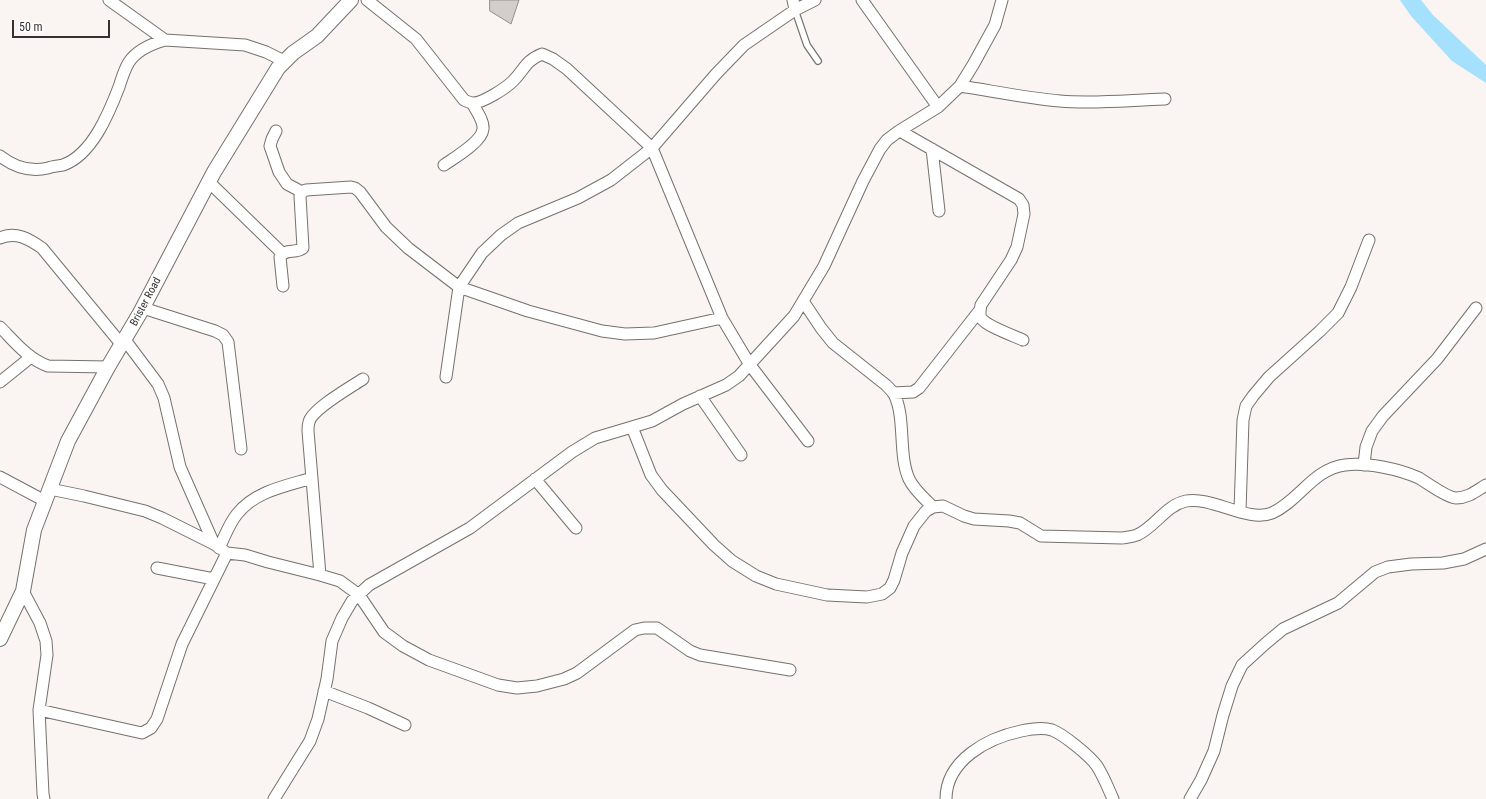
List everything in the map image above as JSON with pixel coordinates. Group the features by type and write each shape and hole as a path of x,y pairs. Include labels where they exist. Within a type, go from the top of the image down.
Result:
{"street":[{"path":"109,0 165,40"},
{"name":"Brister Road","path":"0,639 23,591 34,530 68,441 108,367 143,308 209,182 278,68 293,53 317,36 351,0"},
{"path":"367,0 416,39 464,100 472,103 482,101 513,81 529,61 542,54 568,69 652,148 722,318 750,365 808,441"},
{"path":"446,377 459,287 482,253 501,235 518,223 578,198 611,180 652,148 716,74 744,45 794,5 815,0"},
{"path":"862,0 938,107"},
{"path":"274,799 310,741 318,719 332,641 342,618 352,601 369,585 470,528 572,452 595,438 652,421 700,396 726,385 739,376 794,316 824,266 863,181 880,149 887,140 938,107 960,86 995,25 1002,0"},
{"path":"0,156 21,167 34,170 64,164 72,159 83,151 102,125 119,87 124,71 130,61 143,49 165,40 245,45 266,52 284,62"},
{"path":"960,86 1060,101 1086,102 1165,99"},
{"path":"444,165 473,144 482,134 483,123 472,103"},
{"path":"276,130 270,146 278,172 287,184 302,192 306,190 355,188 360,192 386,226 408,248 459,287 528,311 602,332 625,334 654,333 722,318"},
{"path":"894,393 913,392 919,388 926,381 980,310 981,306 1011,260 1017,246 1024,214 1023,205 1019,199 900,131"},
{"path":"932,149 939,211"},
{"path":"209,182 283,254"},
{"path":"283,286 280,257 288,251 300,250 303,248 300,196 302,192"},
{"path":"0,238 13,234 27,238 42,248 158,384 164,398 180,467 220,548"},
{"path":"1240,512 1243,420 1246,406 1269,377 1338,313 1351,287 1369,240"},
{"path":"803,301 833,343 894,393 898,403 906,468 909,480 915,489 933,507"},
{"path":"143,308 215,331 223,335 228,342 241,449"},
{"path":"1364,465 1366,447 1372,431 1383,416 1437,359 1476,308"},
{"path":"980,310 982,319 989,324 1023,340"},
{"path":"0,327 31,357 42,364 48,366 108,367"},
{"path":"0,382 31,357"},
{"path":"320,575 308,431 309,421 324,405 363,379"},
{"path":"700,396 741,455"},
{"path":"632,426 651,475 662,490 714,545 732,561 756,576 776,584 827,595 867,597 882,594 890,588 902,553 914,526 926,511 933,507 943,506 974,519 1009,520 1020,523 1041,536 1122,538 1135,536 1145,530 1174,506 1186,501 1199,500 1240,512 1258,515 1271,513 1285,506 1314,478 1331,469 1344,465 1364,465 1397,470 1418,478 1455,498 1474,494 1486,485"},
{"path":"0,477 48,495 84,496 145,511 162,518 220,548 340,581 359,595 384,632 403,646 429,660 498,685 517,688 537,686 564,679 576,673 635,630 644,628 657,628 690,651 700,655 790,670"},
{"path":"40,710 142,733 151,728 157,719 182,644 214,579 220,548 232,521 246,504 256,497 312,478"},
{"path":"535,479 576,528"},
{"path":"1190,799 1201,780 1214,751 1232,686 1242,665 1265,644 1283,629 1338,603 1375,572 1388,566 1443,563 1464,559 1486,549"},
{"path":"157,568 214,579"},
{"path":"23,591 40,624 46,641 47,655 40,710 44,799"},
{"path":"324,691 368,708 405,725"},
{"path":"946,799 946,790 952,775 965,758 982,745 1008,734 1033,729 1051,730 1070,741 1096,765 1105,780 1113,799"}],"lane":[{"path":"794,5 807,45 818,61"}],"water":[{"path":"1400,0 1421,0 1433,15 1486,65 1486,83 1452,61 1411,16"}],"building":[{"path":"490,0 519,0 511,24 490,11"}]}
